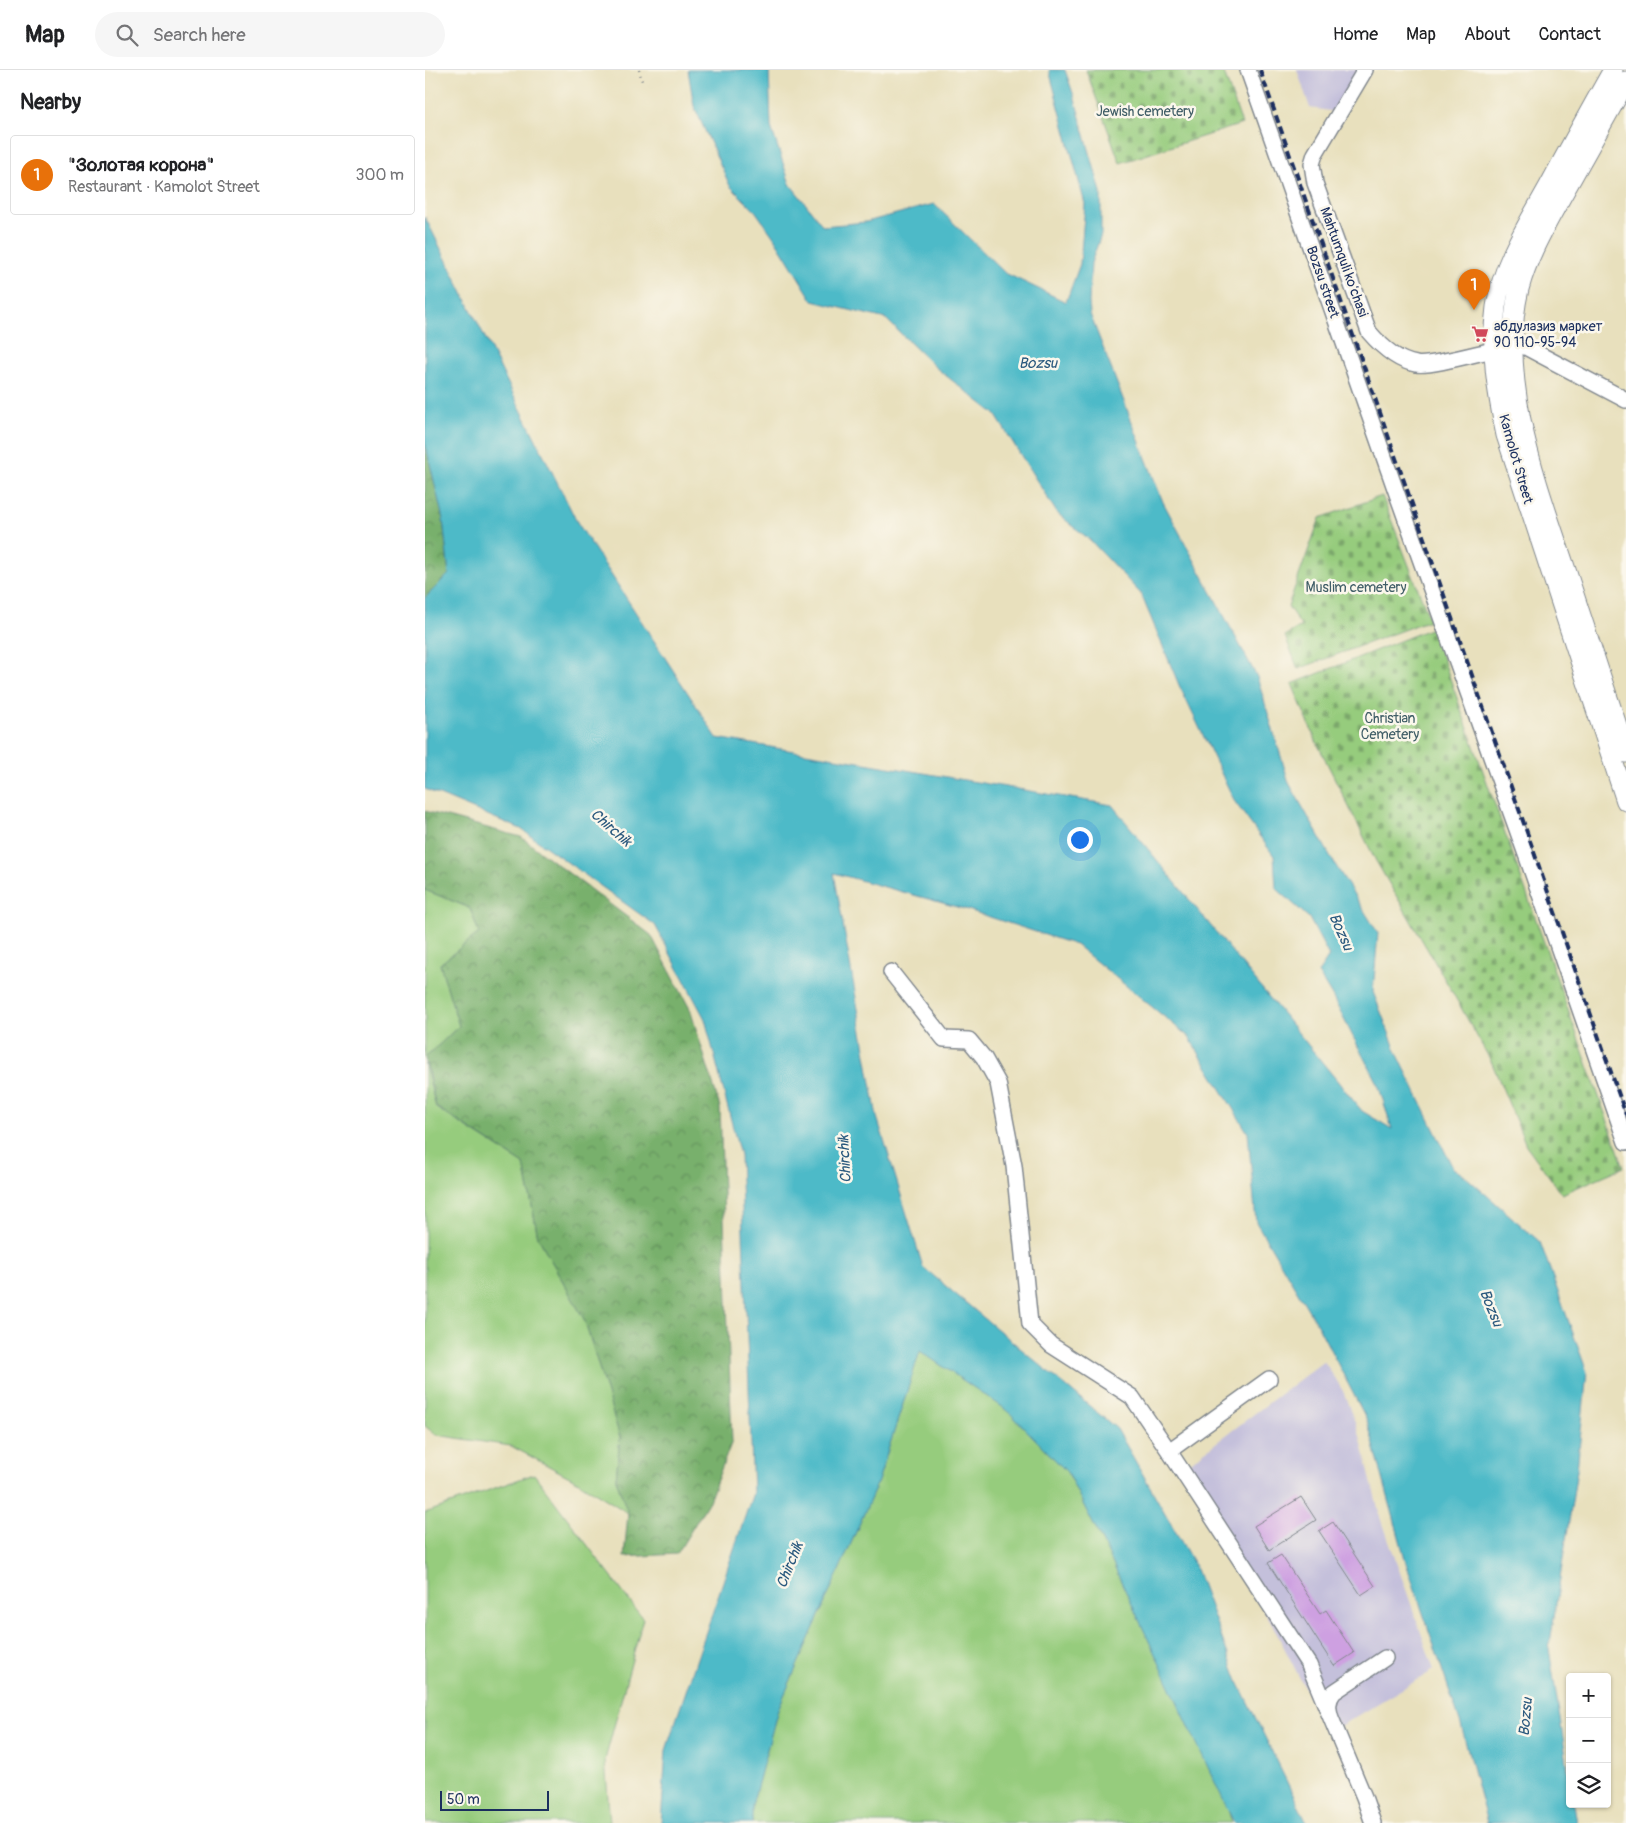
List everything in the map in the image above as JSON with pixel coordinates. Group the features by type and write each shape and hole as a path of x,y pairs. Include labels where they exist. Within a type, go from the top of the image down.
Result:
{"main road":[{"name":"Kamolot Street","path":"1613,70 1527,226 1508,265 1496,305 1493,350 1498,394 1506,435 1626,801"},
{"name":"Kamolot Street","path":"1626,81 1535,248 1519,288 1514,340 1515,380 1529,452 1626,753"}],"street":[{"name":"Bozsu street","path":"1249,70 1626,1142"},
{"name":"Mahtumquli ko‘chasi","path":"1365,70 1315,154 1312,164 1315,183 1369,332 1391,354 1417,365 1493,350"},
{"path":"1514,340 1626,400"},
{"path":"891,972 944,1039 969,1040 985,1058 998,1083 1014,1166 1030,1324 1051,1345 1131,1397 1169,1451 1309,1665 1373,1823"},
{"path":"1169,1451 1269,1379"},
{"path":"1331,1718 1329,1702 1334,1692 1385,1658"},
{"path":"1317,1684 1329,1689 1341,1686"}],"path":[{"path":"639,70 642,81"}],"shaded area":[{"path":"1297,70 1360,70 1336,112 1310,108"},
{"path":"1324,1361 1343,1391 1360,1436 1379,1512 1434,1670 1328,1733 1271,1622 1206,1510 1188,1464"}],"green space":[{"name":"Jewish cemetery","path":"1086,70 1223,70 1242,124 1120,163"},
{"path":"425,442 443,519 449,574 425,598"},
{"name":"Muslim cemetery","path":"1382,496 1430,620 1298,669 1285,636 1301,626 1288,606 1320,518"},
{"name":"Christian Cemetery","path":"1432,628 1624,1167 1562,1194 1526,1145 1492,1063 1376,861 1317,743 1292,684"},
{"path":"425,811 521,837 651,935 690,1009 720,1107 732,1441 709,1501 677,1554 624,1557 628,1513 616,1479 620,1437 585,1321 538,1237 524,1164 436,1107 425,1058 459,1026 440,964 479,933 470,908 425,890"},
{"path":"425,890 470,908 479,933 440,964 459,1026 425,1058"},
{"path":"425,1063 436,1108 524,1164 538,1237 585,1321 620,1437 616,1479 628,1513 577,1481 511,1446 436,1435 425,1426"},
{"path":"920,1351 1007,1410 1067,1472 1106,1549 1228,1809 1232,1823 752,1823 752,1805 778,1709 877,1484"},
{"path":"534,1474 643,1619 605,1760 610,1823 425,1823 425,1513"}],"water":[{"path":"688,70 769,70 771,127 790,184 823,226 866,222 934,204 1005,273 1066,302 1080,264 1085,204 1049,70 1065,70 1101,192 1101,235 1091,263 1090,314 1163,502 1257,677 1289,783 1333,861 1378,933 1373,992 1397,1053 1453,1168 1465,1176 1540,1242 1587,1372 1577,1470 1549,1649 1566,1757 1566,1808 1575,1808 1577,1823 1487,1823 1461,1725 1407,1566 1367,1420 1318,1326 1256,1222 1248,1133 1189,1037 1076,945 968,910 834,873 877,1117 923,1267 1117,1429 1194,1564 1239,1684 1307,1823 1234,1823 1106,1549 1067,1472 1007,1410 920,1351 877,1484 778,1709 752,1805 752,1823 661,1823 666,1750 753,1493 740,1155 705,1019 655,925 521,829 425,789 425,598 449,574 443,519 425,442 425,217 577,522 717,738 1112,805 1362,1111 1392,1129 1379,1087 1318,973 1329,956 1309,918 1276,888 1274,856 1235,802 1179,685 1141,594 1090,540 1057,513 995,414 935,367 886,319 813,301 756,212 730,186 694,106"}],"building":[{"path":"1301,1497 1316,1520 1269,1550 1254,1526"},
{"path":"1333,1522 1375,1586 1361,1595 1319,1531"},
{"path":"1281,1555 1320,1614 1326,1610 1354,1653 1334,1666 1268,1563"}],"railway":[{"path":"1260,70 1626,1115"}],"place":[{"name":"\"Золотая корона\"","path":"1474,310"},
{"name":"абдулазиз маркет 90 110-95-94","path":"1480,334"}],"water label":[{"name":"Bozsu","path":"1038,363"},
{"name":"Chirchik","path":"611,828"},
{"name":"Bozsu","path":"1341,932"},
{"name":"Chirchik","path":"845,1159"},
{"name":"Bozsu","path":"1491,1308"},
{"name":"Chirchik","path":"790,1565"},
{"name":"Bozsu","path":"1526,1717"}]}
